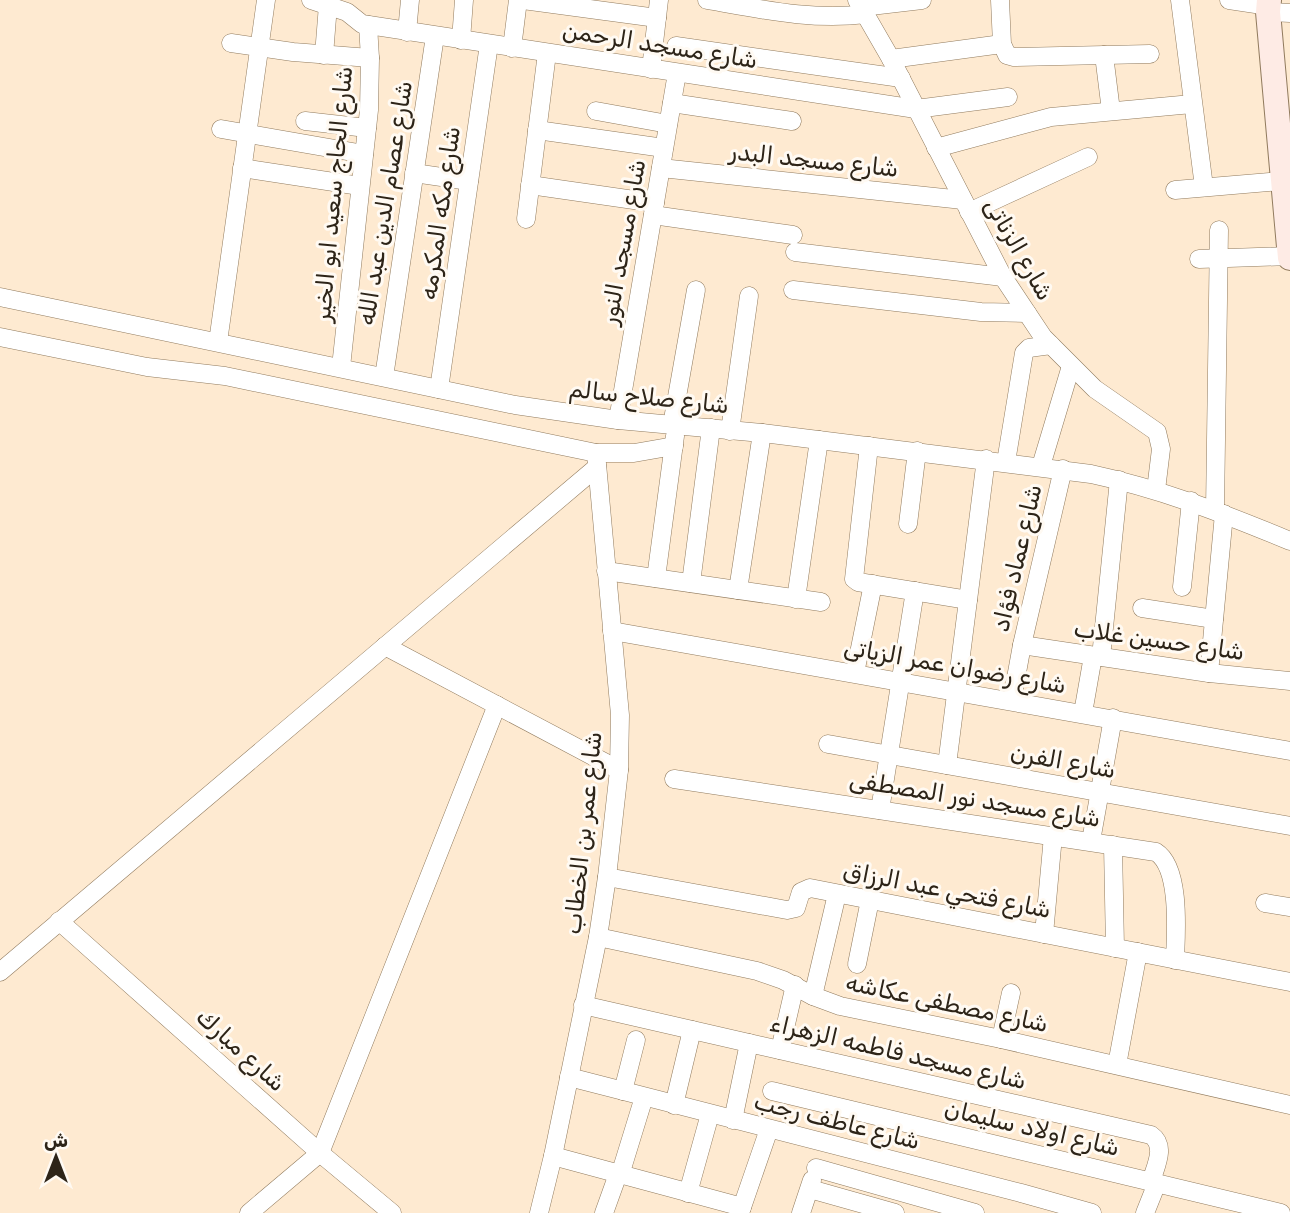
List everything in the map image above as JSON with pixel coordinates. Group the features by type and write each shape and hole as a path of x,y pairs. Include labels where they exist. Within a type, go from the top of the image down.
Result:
{"main road":[{"path":"1274,8 1290,257"}],"street":[{"path":"218,342 266,0"},
{"name":"شارع الحاج سعيد ابو الخير","path":"341,367 367,128 370,58 355,0"},
{"path":"407,32 410,0"},
{"path":"460,40 464,0"},
{"path":"512,48 521,0 658,9 651,69"},
{"path":"707,0 813,17 839,18 861,7 922,0"},
{"path":"1000,0 1002,44 1007,55 1150,54"},
{"path":"1180,0 1204,187"},
{"path":"1229,0 1274,8"},
{"path":"320,3 324,55"},
{"name":"شارع مسجد الرحمن","path":"320,3 346,12 360,22 407,32 916,109 1008,97"},
{"name":"شارع الزناتى","path":"861,7 901,78 1003,277 1027,313 1051,345 1096,389 1157,432 1161,449 1156,490"},
{"name":"شارع عصام الدين عبد الله","path":"384,377 435,36"},
{"path":"231,43 370,58"},
{"name":"شارع مكه المكرمه","path":"439,389 489,44"},
{"path":"891,59 1002,44"},
{"path":"676,46 901,78"},
{"path":"526,219 547,53"},
{"path":"1104,55 1111,111"},
{"name":"شارع مسجد النور","path":"618,420 677,73"},
{"path":"672,103 792,121"},
{"path":"936,148 1051,117 1192,104"},
{"path":"596,111 668,124"},
{"path":"305,121 367,128"},
{"path":"221,129 364,154"},
{"path":"537,130 664,148"},
{"path":"966,206 1088,157"},
{"path":"242,168 360,186"},
{"name":"شارع مسجد البدر","path":"661,168 966,206"},
{"path":"414,173 469,181"},
{"path":"530,185 654,209 794,244 1003,277"},
{"path":"1175,190 1204,187 1285,197"},
{"path":"1209,673 1219,512 1219,230"},
{"path":"1199,259 1290,257"},
{"path":"656,578 674,446 674,425 696,290"},
{"path":"793,290 981,312 1027,313"},
{"path":"730,431 749,296"},
{"name":"شارع صلاح سالم","path":"0,297 515,405 618,420 762,433 1063,469 1119,480 1191,501 1290,541"},
{"path":"0,337 147,367 225,376 597,460 674,446"},
{"path":"1006,462 1024,353 1029,348 1051,345"},
{"path":"1041,466 1071,366"},
{"path":"691,583 711,428"},
{"path":"738,590 762,433"},
{"path":"796,599 819,440"},
{"path":"869,446 853,575 855,580 968,600"},
{"path":"908,524 917,451"},
{"path":"947,765 986,459"},
{"path":"0,972 386,646 597,460"},
{"name":"شارع عمر بن الخطاب","path":"539,1213 598,937 619,770 620,715 597,460"},
{"name":"شارع عماد فؤاد","path":"1012,700 1063,469"},
{"path":"1083,713 1097,657 1119,480"},
{"path":"1182,587 1191,501"},
{"path":"606,571 821,602"},
{"path":"855,673 873,584"},
{"path":"880,810 915,591"},
{"path":"1143,608 1214,619"},
{"name":"شارع رضوان عمر الزياتى","path":"612,631 1290,751"},
{"name":"شارع حسين غلاب","path":"1022,645 1209,673 1290,681"},
{"path":"386,646 619,770"},
{"path":"249,1213 320,1153 497,705"},
{"path":"1091,841 1113,718"},
{"name":"شارع الفرن","path":"828,744 1290,826"},
{"name":"شارع مسجد نور المصطفى","path":"674,779 1156,852 1165,860 1175,909 1175,960"},
{"path":"1044,934 1053,836"},
{"path":"1113,845 1115,948"},
{"name":"شارع فتحي عبد الرزاق","path":"607,877 787,910 796,908 801,892 807,888 1290,982"},
{"path":"813,996 837,894"},
{"path":"858,964 870,900"},
{"path":"1265,903 1290,907"},
{"name":"شارع مبارك","path":"59,922 320,1153 392,1213"},
{"name":"شارع مصطفى عكاشه","path":"598,937 757,971 840,1006 1001,1039 1290,1105"},
{"path":"1117,1065 1138,953"},
{"path":"780,1050 795,985"},
{"path":"1001,1039 1011,993"},
{"name":"شارع مسجد فاطمه الزهراء","path":"583,1005 1151,1135 1158,1140 1160,1149 1145,1213"},
{"path":"674,1105 692,1030"},
{"path":"624,1091 636,1040"},
{"path":"733,1120 749,1043"},
{"name":"شارع عاطف رجب","path":"569,1077 1092,1213"},
{"name":"شارع اولاد سليمان","path":"772,1091 1281,1213"},
{"path":"604,1213 644,1097"},
{"path":"688,1193 710,1114"},
{"path":"553,1156 741,1210 769,1129"},
{"path":"801,1213 825,1144"},
{"path":"816,1168 920,1205 975,1213"},
{"path":"810,1189 863,1209 895,1213"}]}
